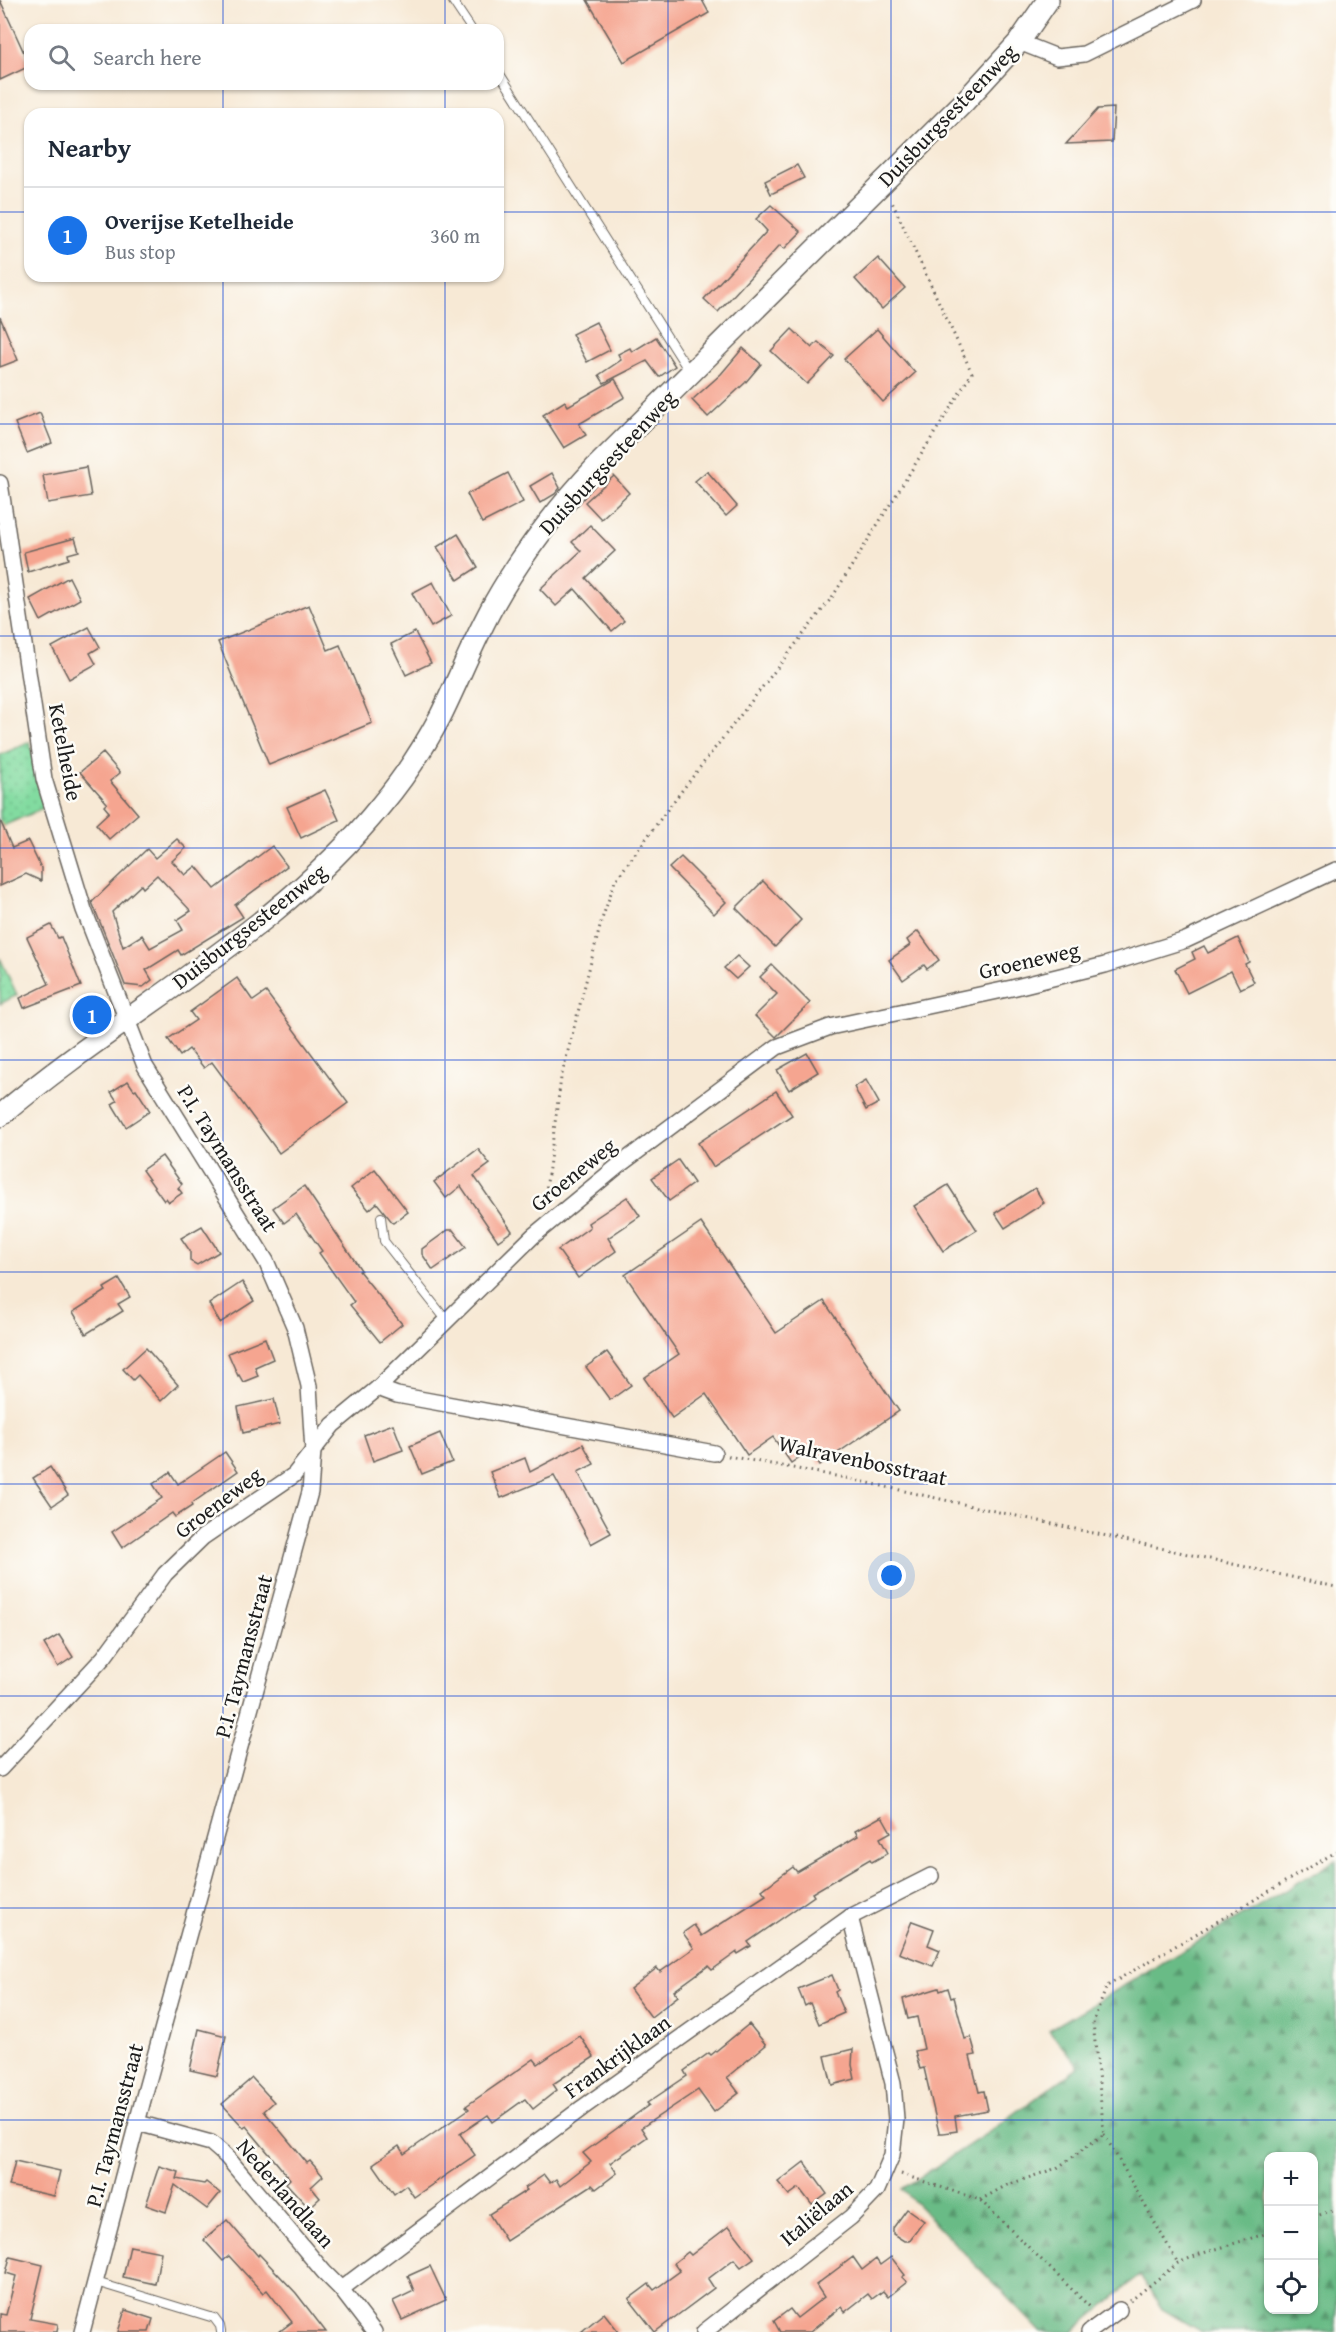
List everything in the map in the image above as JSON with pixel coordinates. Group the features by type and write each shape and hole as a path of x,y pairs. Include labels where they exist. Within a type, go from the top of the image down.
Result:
{"street":[{"name":"Duisburgsesteenweg","path":"0,1116 272,913 314,877 376,812 439,718 495,600 539,533 564,502 690,373 965,101 1019,42 1048,0"},
{"path":"1019,42 1057,57 1084,54 1193,0"},
{"name":"Ketelheide","path":"0,483 44,779 84,910 127,1019"},
{"name":"Groeneweg","path":"0,1769 104,1657 165,1574 203,1537 294,1475 333,1425 378,1388 540,1230 618,1166 777,1047 830,1027 1047,979 1104,965 1186,940 1336,870"},
{"name":"P.I. Taymansstraat","path":"82,2332 307,1503 313,1451 309,1386 295,1328 266,1261 145,1066 127,1019"},
{"path":"378,1388 398,1395 714,1453"},
{"name":"Frankrijklaan","path":"341,2289 582,2108 850,1917 931,1876"},
{"name":"Italiëlaan","path":"704,2332 851,2217 876,2190 892,2155 896,2119 892,2083 850,1917"},
{"name":"Nederlandlaan","path":"138,2123 211,2143 226,2156 341,2289 374,2332"},
{"path":"1089,2332 1119,2310"}],"lane":[{"path":"453,0 468,24"},
{"path":"504,81 690,373"},
{"path":"381,1217 384,1240 447,1321"},
{"path":"96,2282 214,2318 221,2332"}],"path":[{"path":"540,1230 561,1078 602,919 615,881 670,806 833,596 972,373 882,182"},
{"name":"Walravenbosstraat","path":"714,1453 857,1481 1336,1587"},
{"path":"1178,2264 1104,2134 1094,2022 1107,1986 1336,1852"},
{"path":"980,2200 1007,2185 1057,2168 1104,2134"},
{"path":"886,2169 980,2200 1104,2321"},
{"path":"1318,2216 1336,2209"},
{"path":"1119,2310 1178,2264 1200,2254 1264,2235"}],"green space":[{"path":"30,742 44,808 0,827 0,755"},
{"path":"0,958 17,995 0,1004"},
{"path":"1336,1860 1336,2332 1201,2332 1162,2309 1140,2275 1073,2332 1041,2332 902,2189 989,2132 1079,2067 1049,2030"}],"building":[{"path":"0,0 24,53 24,69 0,80"},
{"path":"587,0 702,0 709,13 624,62"},
{"path":"1114,108 1112,142 1066,144 1098,109"},
{"path":"797,165 804,178 771,194 765,181"},
{"path":"771,205 801,232 784,249 780,245 718,312 704,299 767,231 756,219"},
{"path":"878,258 905,288 882,309 855,279"},
{"path":"0,317 18,360 0,367"},
{"path":"596,322 610,350 587,362 572,334"},
{"path":"792,329 812,348 818,342 834,356 807,384 771,351"},
{"path":"877,329 915,373 883,402 844,359"},
{"path":"656,337 675,366 659,377 647,361 604,383 599,375 621,360 618,354 630,348 632,352"},
{"path":"743,348 761,364 745,383 708,417 692,400 721,374"},
{"path":"615,379 625,397 579,424 586,435 564,448 543,415 565,401 568,406"},
{"path":"40,413 52,443 27,453 15,423"},
{"path":"86,467 91,496 48,503 43,475"},
{"path":"707,471 737,506 726,516 695,481"},
{"path":"508,473 523,502 482,523 467,494"},
{"path":"552,473 560,488 540,503 530,486"},
{"path":"614,476 629,493 601,519 585,502"},
{"path":"590,525 615,551 586,578 624,621 612,631 575,589 556,606 540,589 581,551 572,542"},
{"path":"458,534 478,567 458,580 437,547"},
{"path":"75,538 79,551 68,554 69,559 28,572 24,552"},
{"path":"69,577 80,599 41,621 30,599"},
{"path":"433,582 451,616 431,627 412,593"},
{"path":"309,605 328,650 340,645 372,723 269,765 218,642"},
{"path":"89,627 100,647 90,653 96,664 69,679 52,647"},
{"path":"415,632 431,663 406,675 391,644"},
{"path":"103,753 120,773 110,781 138,814 109,839 96,824 109,812 104,806 107,803 80,772"},
{"path":"325,790 339,820 301,838 287,807"},
{"path":"0,820 12,848 28,841 41,868 41,881 26,874 0,886"},
{"path":"177,839 186,848 172,861 185,875 196,866 215,889 272,846 287,866 235,905 243,917 181,955 178,950 146,970 152,980 143,987 125,985 92,902 147,849 155,858","holes":["157,875 191,911 177,920 183,930 150,948 142,935 123,947 112,912 141,885 143,888"]},
{"path":"681,857 726,902 714,914 669,868"},
{"path":"763,881 801,920 775,947 736,908"},
{"path":"51,925 58,938 61,937 81,986 24,1008 20,998 49,984 27,937"},
{"path":"918,931 939,960 927,969 924,965 903,980 889,960 910,945 907,940"},
{"path":"1238,938 1249,962 1245,964 1254,982 1240,989 1231,971 1187,993 1175,969 1195,959 1192,952 1204,946 1208,953"},
{"path":"737,956 749,967 736,979 724,968"},
{"path":"772,965 810,1003 776,1037 755,1016 777,994 760,977"},
{"path":"237,978 253,1001 266,992 348,1103 279,1153 212,1062 204,1068 189,1049 180,1056 168,1039 196,1020 190,1012"},
{"path":"807,1053 818,1072 789,1090 777,1070"},
{"path":"866,1080 879,1103 866,1110 854,1087"},
{"path":"128,1081 150,1111 126,1127 112,1104 117,1101 111,1092"},
{"path":"776,1091 792,1115 713,1167 698,1143"},
{"path":"478,1149 490,1164 474,1176 512,1231 498,1241 461,1186 446,1198 434,1182"},
{"path":"162,1156 182,1184 178,1188 182,1193 169,1202 166,1198 164,1201 142,1170"},
{"path":"678,1160 694,1183 669,1201 652,1178"},
{"path":"375,1169 408,1212 393,1223 377,1203 369,1210 351,1188"},
{"path":"948,1185 977,1230 943,1251 914,1206"},
{"path":"304,1186 361,1270 359,1271 402,1324 380,1342 350,1305 354,1302 319,1253 322,1251 296,1214 284,1223 273,1208"},
{"path":"1035,1188 1044,1203 1005,1228 995,1213"},
{"path":"627,1197 640,1216 608,1238 616,1251 578,1278 558,1250 590,1227 588,1223"},
{"path":"701,1223 776,1333 824,1301 899,1411 820,1465 810,1450 791,1463 773,1437 747,1455 706,1394 672,1418 644,1378 679,1354 625,1275"},
{"path":"202,1226 219,1252 197,1265 190,1261 190,1251 181,1238"},
{"path":"448,1230 453,1230 466,1247 433,1270 422,1254 422,1249"},
{"path":"119,1279 130,1297 118,1304 123,1311 86,1334 73,1312 106,1291 104,1288"},
{"path":"242,1282 254,1301 220,1323 209,1304"},
{"path":"265,1338 273,1359 255,1367 258,1376 243,1382 228,1353"},
{"path":"146,1348 178,1385 161,1401 138,1375 133,1380 123,1369"},
{"path":"607,1352 631,1385 610,1400 586,1367"},
{"path":"274,1399 280,1424 243,1433 238,1407"},
{"path":"393,1424 403,1450 373,1461 364,1435"},
{"path":"440,1433 452,1462 422,1474 410,1446"},
{"path":"583,1444 594,1464 578,1472 611,1533 591,1544 554,1476 501,1498 490,1472 525,1458 530,1472"},
{"path":"225,1452 238,1471 191,1504 192,1506 175,1517 172,1513 122,1548 112,1532 162,1498 153,1484 170,1472 178,1484"},
{"path":"50,1467 68,1495 52,1506 33,1478"},
{"path":"59,1635 73,1657 58,1667 44,1644"},
{"path":"882,1816 891,1832 880,1838 888,1853 872,1862 870,1859 812,1893 814,1896 748,1942 751,1946 738,1954 737,1952 712,1970 708,1966 674,1991 678,1996 651,2017 630,1989 657,1968 660,1972 694,1948 683,1933 694,1925 702,1936 766,1895 762,1890 793,1867 797,1872 858,1836 855,1831"},
{"path":"912,1921 934,1929 928,1945 940,1950 933,1966 899,1953"},
{"path":"832,1975 838,1990 835,1992 844,2013 819,2024 810,2003 805,2006 798,1989"},
{"path":"939,1988 940,1991 948,1988 951,1998 954,1997 965,2039 971,2037 976,2055 970,2056 979,2092 984,2091 988,2110 955,2116 957,2131 943,2133 939,2133 924,2068 920,2069 915,2051 924,2049 917,2017 908,2019 903,1999"},
{"path":"749,2024 766,2045 727,2077 739,2093 714,2112 698,2090 641,2128 647,2137 610,2163 617,2173 596,2189 592,2185 506,2241 489,2214 527,2190 525,2188 544,2175 550,2183 556,2179 560,2186 591,2162 583,2153 649,2105 647,2103 687,2076 684,2071 709,2053 711,2055"},
{"path":"199,2029 226,2036 217,2076 190,2070"},
{"path":"580,2036 594,2057 553,2084 557,2090 533,2109 525,2099 493,2122 488,2115 460,2134 475,2155 414,2197 406,2185 394,2194 373,2164 399,2146 404,2154 469,2109 466,2106 534,2059 538,2064"},
{"path":"853,2049 852,2065 855,2079 832,2085 825,2056"},
{"path":"252,2078 274,2102 264,2111 307,2163 310,2161 323,2176 311,2187 320,2198 309,2208 286,2183 290,2179 246,2126 244,2128 222,2104"},
{"path":"15,2161 60,2171 54,2196 9,2186"},
{"path":"804,2162 827,2194 812,2205 799,2188 789,2195 778,2182"},
{"path":"159,2166 179,2172 177,2179 204,2184 206,2182 220,2193 207,2209 175,2185 166,2212 146,2205"},
{"path":"907,2209 924,2221 909,2241 904,2241 893,2234 893,2228"},
{"path":"227,2220 258,2256 259,2254 296,2293 326,2332 279,2332 292,2322 267,2290 263,2293 229,2256 223,2261 204,2240"},
{"path":"729,2226 754,2258 741,2267 734,2259 708,2279 714,2288 655,2332 629,2299 649,2284 654,2290 680,2271 674,2263 688,2252 691,2255"},
{"path":"130,2246 161,2252 155,2284 123,2277"},
{"path":"10,2257 43,2265 30,2319 58,2324 57,2332 0,2332 0,2314 6,2315 16,2276 6,2273"},
{"path":"853,2257 862,2270 876,2259 880,2265 891,2257 905,2275 902,2277 907,2282 888,2297 883,2291 872,2299 868,2294 845,2312 841,2307 810,2332 780,2332 774,2321 790,2309 797,2318 824,2297 816,2285"},
{"path":"430,2266 446,2300 402,2320 393,2301 414,2291 408,2276"},
{"path":"125,2310 153,2319 149,2332 118,2332"},
{"path":"604,2313 619,2332 581,2332"}],"place":[{"name":"Overijse Ketelheide","path":"92,1015"}]}
